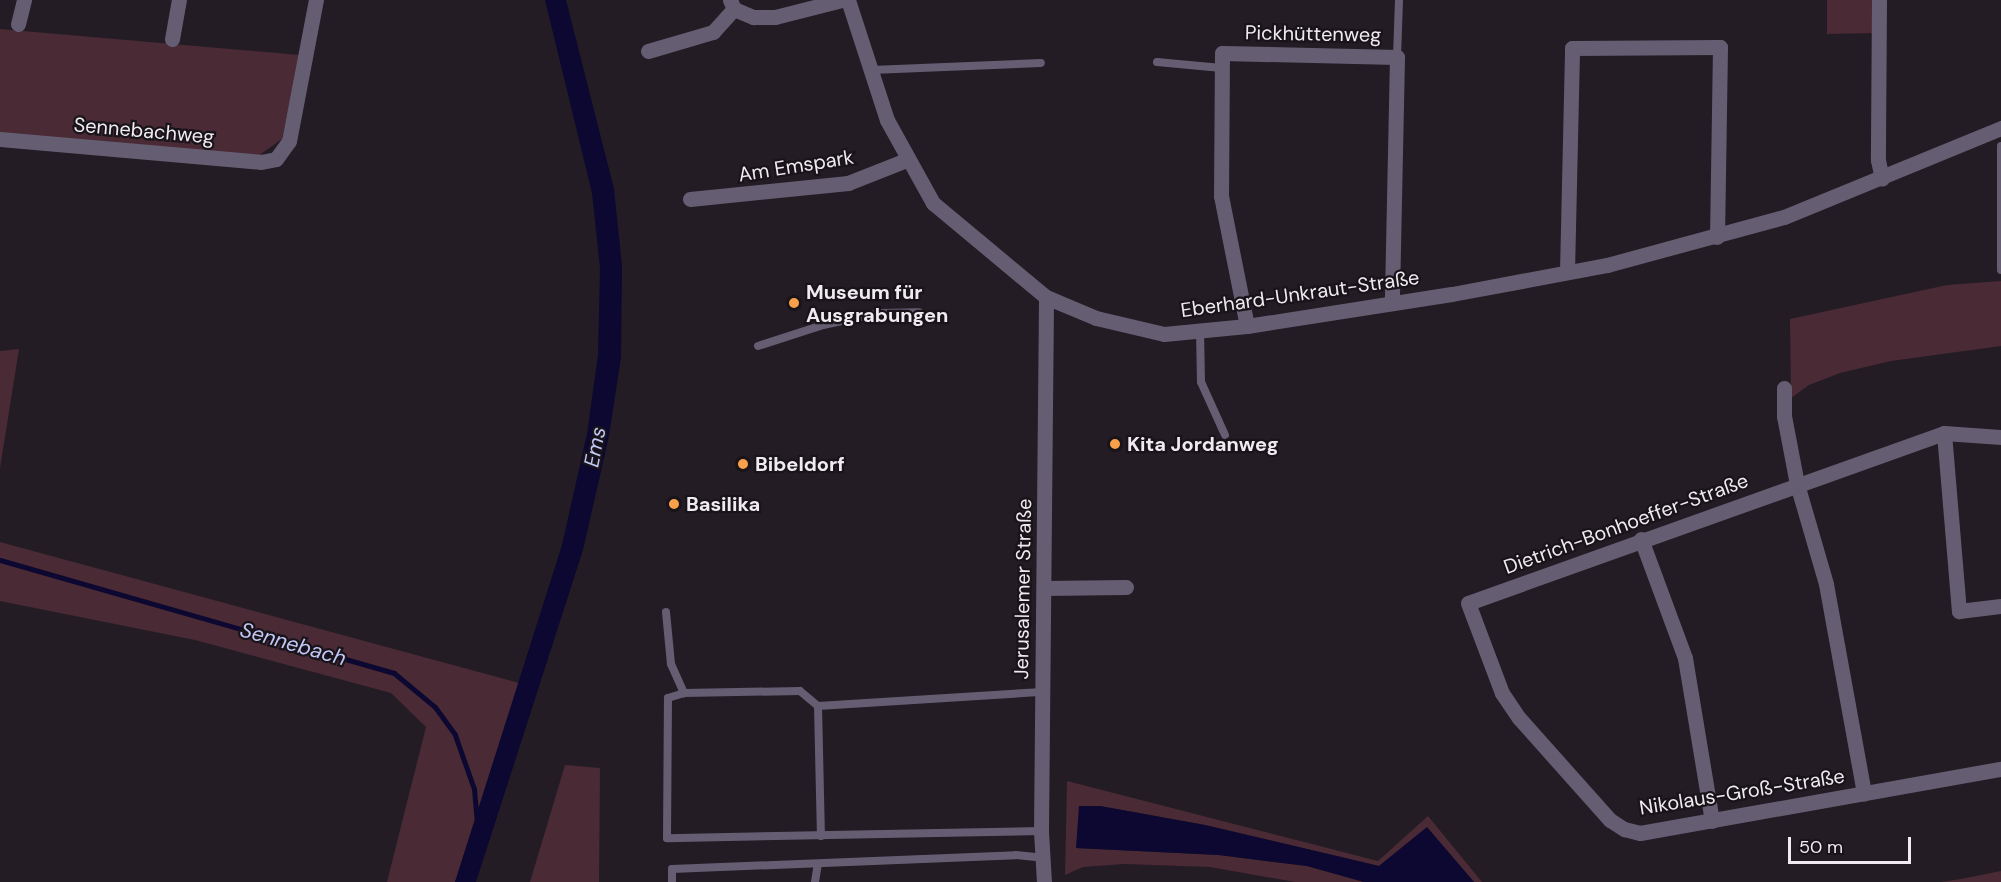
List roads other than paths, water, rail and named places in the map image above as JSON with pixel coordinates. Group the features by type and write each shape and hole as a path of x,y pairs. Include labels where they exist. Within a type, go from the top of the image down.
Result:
{"street":[{"path":"18,24 24,0"},
{"path":"172,39 179,0"},
{"name":"Sennebachweg","path":"0,139 261,162 283,153 290,141 316,0"},
{"path":"648,51 713,32 732,4 753,17 775,16 842,0"},
{"name":"Eberhard-Unkraut-Straße","path":"848,0 887,120 906,160 933,203 1046,297 1096,318 1164,334 1247,326 1392,303 1567,272 1718,237 1784,218 2001,128"},
{"path":"1879,0 1878,160 1882,179"},
{"path":"1567,272 1572,48 1720,47 1718,237"},
{"name":"Pickhüttenweg","path":"1222,68 1222,53 1397,57 1392,303"},
{"path":"1222,68 1221,196 1247,326"},
{"name":"Am Emspark","path":"690,199 848,183 906,160"},
{"name":"Jerusalemer Straße","path":"1044,882 1041,831 1046,297"},
{"path":"1784,388 1784,416 1797,484 1826,584 1864,794"},
{"path":"2001,437 1944,433 1959,610 2001,606"},
{"name":"Dietrich-Bonhoeffer-Straße","path":"1468,603 1641,539 1944,433"},
{"path":"1641,539 1686,658 1712,821"},
{"path":"1044,588 1126,587"},
{"name":"Nikolaus-Groß-Straße","path":"1468,603 1502,693 1519,718 1610,820 1640,833 2001,769"}],"lane":[{"path":"1397,57 1399,0"},
{"path":"1157,62 1222,68"},
{"path":"872,70 1041,63"},
{"path":"2001,146 2001,270"},
{"path":"758,346 823,325 880,313 919,312"},
{"path":"1200,330 1201,382 1225,435"},
{"path":"666,612 671,664 684,693"},
{"path":"1041,831 667,838 668,698 684,693 800,691 818,706 1043,692"},
{"path":"818,706 821,836"},
{"path":"672,882 672,869 1016,855 1043,858"},
{"path":"815,882 818,864"}],"water":[{"name":"Ems","path":"545,0 566,0 614,189 622,266 621,357 609,436 583,550 476,882 455,882 562,545 587,434 598,355 600,268 592,193"},
{"path":"1079,806 1100,806 1205,825 1379,866 1427,827 1474,882 1364,882 1307,866 1219,855 1076,848"}],"waterway":[{"name":"Sennebach","path":"0,560 394,673 435,707 455,735 474,789 477,826"}],"place":[{"name":"Museum für Ausgrabungen","path":"794,303"},
{"name":"Kita Jordanweg","path":"1115,444"},
{"name":"Bibeldorf","path":"743,464"},
{"name":"Basilika","path":"674,504"}]}
